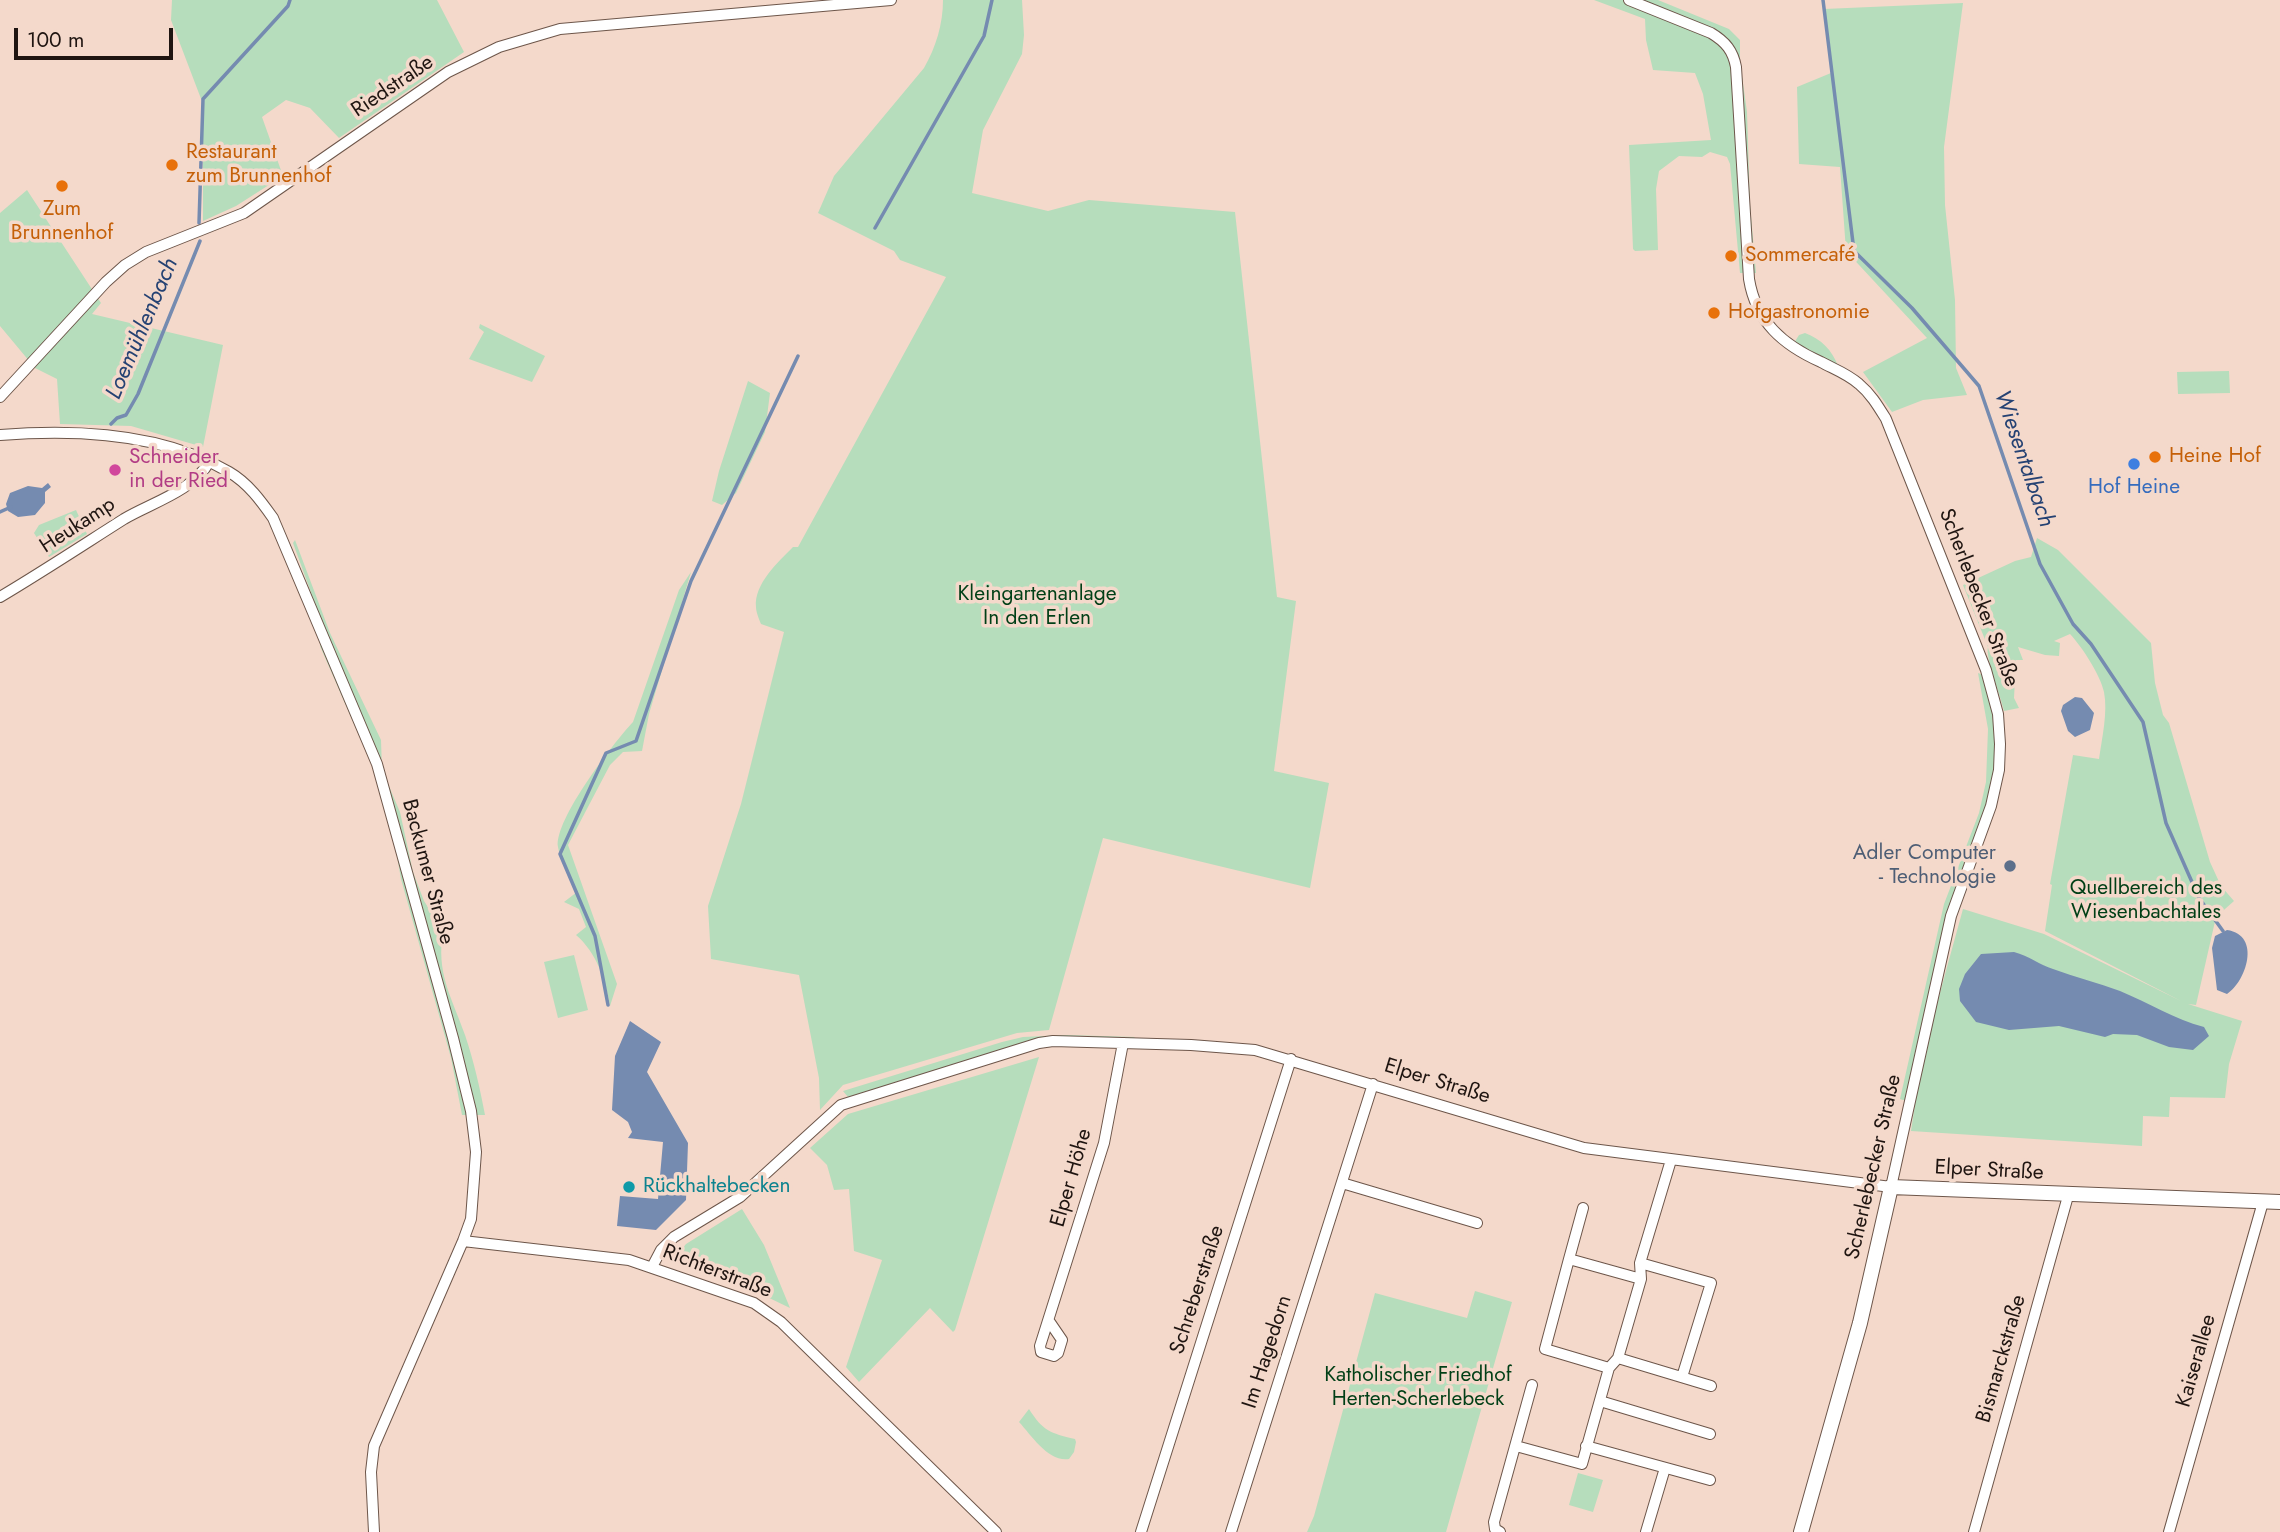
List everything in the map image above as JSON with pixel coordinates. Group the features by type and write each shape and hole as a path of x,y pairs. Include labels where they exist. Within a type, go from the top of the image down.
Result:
{"street":[{"name":"Riedstraße","path":"0,397 106,282 134,259 244,213 448,72 489,51 560,29 891,0"},
{"name":"Scherlebecker Straße","path":"1629,0 1711,33 1731,50 1737,67 1739,132 1752,297 1766,324 1779,337 1792,348 1842,372 1858,383 1870,395 1886,419 1986,670 1998,714 2000,744 1996,788 1951,916 1860,1323 1801,1532"},
{"name":"Backumer Straße","path":"0,435 58,433 111,436 151,443 209,462 231,473 256,494 273,518 377,764 453,1038 474,1127 476,1152 471,1219 374,1446 371,1472 374,1532"},
{"name":"Heukamp","path":"0,597 127,517 198,477 209,462"},
{"name":"Elper Straße","path":"652,1267 661,1250 674,1237 740,1197 841,1105 1039,1043 1066,1041 1255,1050 1584,1148 1671,1160 1891,1187 2068,1196 2280,1202"},
{"name":"Elper Höhe","path":"1048,1321 1104,1143 1123,1043"},
{"name":"Schreberstraße","path":"1141,1532 1291,1059"},
{"name":"Im Hagedorn","path":"1231,1532 1373,1084"},
{"path":"1516,1446 1581,1465 1609,1368 1618,1358 1641,1279 1640,1263 1671,1160"},
{"path":"1342,1184 1477,1223"},
{"name":"Bismarckstraße","path":"1974,1532 2068,1196"},
{"name":"Kaiserallee","path":"2169,1532 2263,1202"},
{"path":"1583,1208 1545,1349 1609,1368"},
{"name":"Richterstraße","path":"463,1241 610,1256 652,1267 754,1303 771,1312 996,1532"},
{"path":"1569,1259 1641,1279"},
{"path":"1640,1263 1711,1283 1682,1377"},
{"path":"1618,1358 1711,1386"},
{"path":"1500,1532 1495,1529 1494,1522 1532,1385"},
{"path":"1600,1401 1710,1434"},
{"path":"1586,1446 1710,1480"},
{"path":"1646,1532 1665,1468"}],"green space":[{"path":"172,0 437,0 464,52 339,138 310,108 286,100 262,117 283,176 236,206 203,221 203,104 171,20"},
{"name":"Kleingartenanlage In den Erlen","path":"943,0 1022,0 1022,54 983,130 972,193 1048,211 1089,200 1235,212 1277,597 1296,601 1274,771 1329,783 1310,888 1103,838 1049,1030 1017,1033 843,1085 820,1110 819,1078 799,975 711,959 708,906 741,804 784,632 761,624 756,607 759,590 774,567 793,547 798,547 946,277 900,260 894,251 818,213 834,176 924,68 938,35"},
{"path":"1594,0 1658,0 1729,29 1740,40 1756,273 1740,273 1730,164 1727,157 1710,152 1702,157 1679,156 1659,171 1656,189 1658,250 1633,249 1629,145 1711,140 1703,94 1695,73 1653,70 1646,40 1645,19"},
{"path":"1963,3 1944,147 1945,205 1955,300 1956,368 1967,395 1923,400 1892,412 1863,372 1927,338 1846,251 1840,167 1799,164 1797,87 1831,73 1824,9"},
{"path":"27,190 101,303 92,314 223,345 203,447 131,426 60,424 57,379 35,368 0,326 0,213"},
{"path":"480,324 545,356 532,382 469,359 484,332 479,328"},
{"path":"1805,333 1825,346 1838,366 1794,343 1799,335"},
{"path":"2229,371 2230,393 2178,394 2177,372"},
{"path":"748,381 770,393 765,432 736,493 722,505 712,501"},
{"path":"76,510 87,534 49,557 34,533 39,525"},
{"name":"Quellbereich des Wiesenbachtales","path":"2037,538 2058,550 2151,643 2155,683 2163,715 2169,723 2210,862 2221,886 2234,901 2216,917 2196,1005 2188,1004 2242,1021 2229,1064 2225,1098 2170,1097 2169,1117 2143,1116 2142,1146 1911,1131 1927,1047 1963,909 2044,934 2181,1001 2045,931 2050,884 2073,755 2099,759 2105,716 2104,692 2090,661 2070,634 2054,641 2060,643 2059,656 2018,647 2023,660 2016,660 2014,698 2019,708 2004,711 1991,668 1988,647 1963,585 2015,561 2031,557"},
{"path":"295,540 330,633 381,740 382,770 400,812 413,872 424,901 443,930 443,972 471,1055 485,1115 462,1115 451,1058 374,770 320,646 325,631 293,543"},
{"path":"691,572 649,714 642,751 623,752 610,765 568,845 617,984 610,1006 599,967 576,935 586,927 579,909 564,902 577,892 559,852 559,835 565,819 587,782 633,722 679,590"},
{"path":"1978,673 1983,675 1992,713 1994,777 1906,1101 1900,1099 1944,904 1979,813 1986,782 1988,729"},
{"path":"574,955 588,1010 558,1018 544,962"},
{"path":"1065,1035 1135,1037 1051,1037 848,1097 843,1091 1002,1042 1023,1037"},
{"path":"1039,1057 955,1330 953,1332 930,1308 859,1382 846,1367 882,1260 854,1251 849,1189 834,1190 827,1165 810,1148 848,1114"},
{"path":"742,1209 764,1245 790,1308 736,1282 672,1261 686,1244"},
{"name":"Katholischer Friedhof Herten-Scherlebeck","path":"1475,1291 1512,1302 1446,1532 1307,1532 1314,1516 1375,1293 1467,1318"},
{"path":"1029,1409 1048,1430 1075,1439 1074,1452 1069,1459 1061,1459 1047,1452 1019,1422"},
{"path":"1578,1473 1603,1480 1593,1512 1569,1505"}],"water":[{"path":"48,483 51,487 45,492 45,503 35,515 18,517 8,511 6,504 10,493 28,486 42,488"},
{"path":"2075,697 2082,698 2094,713 2090,730 2075,737 2068,731 2061,711 2063,705"},
{"path":"2227,930 2238,934 2244,940 2247,959 2240,980 2227,994 2217,990 2212,948 2215,936"},
{"path":"2014,952 2048,967 2120,991 2204,1027 2209,1036 2193,1050 2169,1047 2137,1035 2113,1034 2105,1037 2059,1026 2009,1030 1976,1022 1960,1001 1959,989 1965,974 1981,954"},
{"path":"630,1021 661,1042 647,1072 688,1143 686,1200 656,1230 617,1226 620,1196 658,1199 663,1142 628,1138 632,1132 628,1122 612,1110 615,1056"}],"waterway":[{"name":"Loemühlenbach","path":"199,223 203,99 288,6 290,0"},
{"path":"875,228 984,36 992,0"},
{"name":"Wiesentalbach","path":"1823,0 1854,251 1912,308 1979,386 2040,564 2073,624 2091,644 2143,722 2166,823 2199,898 2223,931"},
{"name":"Loemühlenbach","path":"111,424 126,415 138,394 200,241"},
{"path":"608,1005 595,936 560,854 606,753 636,741 691,581 798,356"},
{"name":"Loemühlenbach","path":"0,512 11,507"}],"place":[{"name":"Restaurant zum Brunnenhof","path":"172,165"},
{"name":"Zum Brunnenhof","path":"62,186"},
{"name":"Sommercafé","path":"1731,256"},
{"name":"Hofgastronomie","path":"1714,313"},
{"name":"Heine Hof","path":"2155,457"},
{"name":"Hof Heine","path":"2134,464"},
{"name":"Schneider in der Ried","path":"115,470"},
{"name":"Adler Computer - Technologie","path":"2010,866"},
{"name":"Rückhaltebecken","path":"629,1187"}]}
